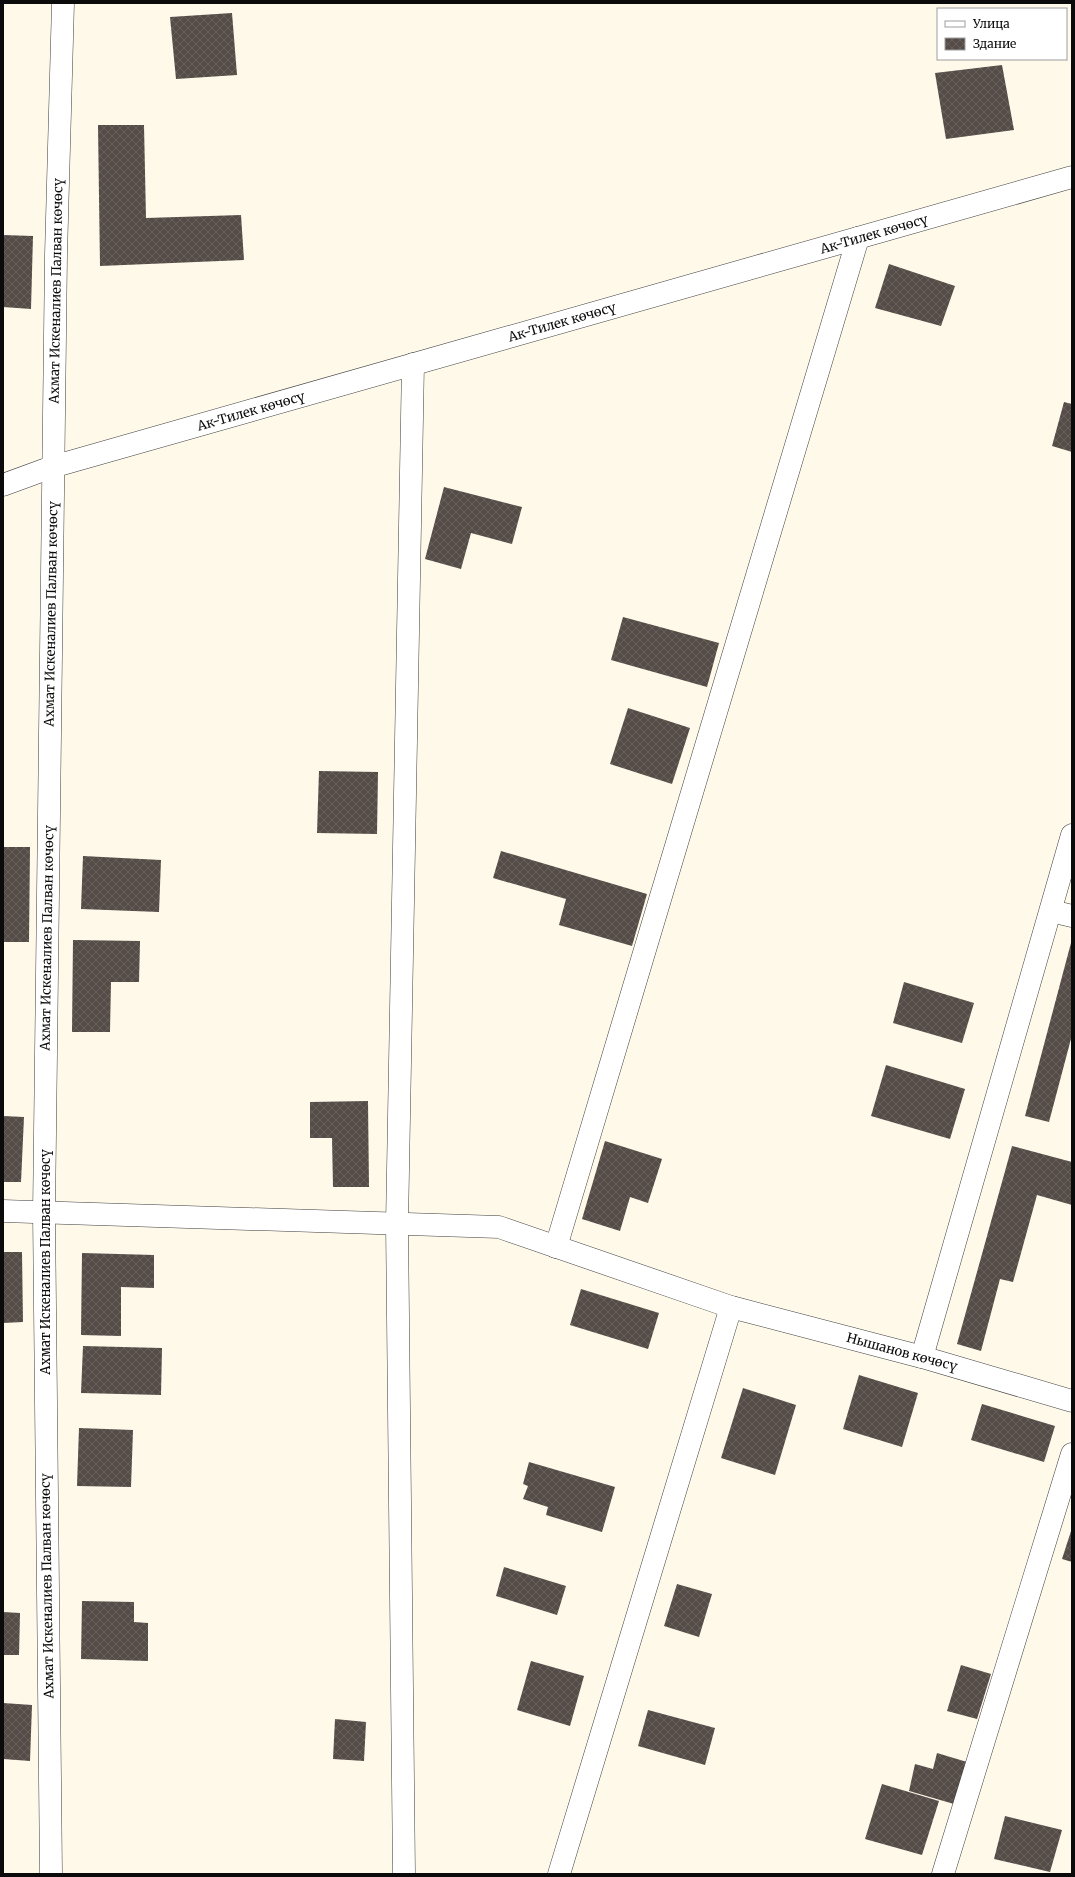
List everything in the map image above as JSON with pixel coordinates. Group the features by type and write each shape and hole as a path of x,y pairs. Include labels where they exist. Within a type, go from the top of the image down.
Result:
{"street":[{"name":"Ахмат Искеналиев Палван көчөсү","path":"51,1874 44,1213 52,467 63,3"},
{"name":"Ак-Тилек көчөсү","path":"3,485 52,467 1072,177"},
{"path":"556,1247 858,238"},
{"path":"404,1874 397,1224 413,364"},
{"path":"922,1357 1062,913 1072,835"},
{"name":"Нышанов көчөсү","path":"3,1211 498,1227 731,1307 922,1357 1072,1401"},
{"path":"564,1873 731,1307"},
{"path":"943,1874 1072,1454"}],"building":[{"path":"232,13 237,75 176,79 170,17"},
{"path":"1002,65 1014,130 946,139 935,73"},
{"path":"98,125 144,125 146,218 241,215 244,260 100,266"},
{"path":"3,235 33,236 31,309 3,307"},
{"path":"889,264 955,286 941,326 875,308"},
{"path":"1064,402 1072,404 1072,452 1052,446"},
{"path":"444,487 522,507 512,544 471,533 461,569 425,559"},
{"path":"623,617 719,643 707,687 611,660"},
{"path":"628,708 690,728 672,784 610,764"},
{"path":"319,771 378,772 377,834 317,833"},
{"path":"3,847 30,847 29,942 3,942"},
{"path":"501,851 647,894 632,946 559,925 566,899 493,878"},
{"path":"83,856 161,860 159,912 81,909"},
{"path":"1072,939 1072,1035 1049,1122 1025,1116"},
{"path":"73,940 140,941 139,982 111,982 110,1032 72,1032"},
{"path":"904,982 974,1003 962,1043 893,1023"},
{"path":"886,1065 965,1089 950,1139 871,1116"},
{"path":"368,1101 369,1187 333,1187 332,1138 310,1138 310,1102"},
{"path":"3,1116 24,1117 21,1182 3,1182"},
{"path":"605,1141 662,1159 648,1203 630,1197 620,1231 582,1219"},
{"path":"1012,1146 1072,1162 1072,1205 1037,1195 1013,1282 1000,1279 981,1351 957,1344"},
{"path":"3,1252 22,1252 23,1322 3,1323"},
{"path":"82,1253 154,1255 154,1288 121,1287 121,1336 81,1335"},
{"path":"581,1289 659,1313 648,1349 570,1325"},
{"path":"83,1346 162,1348 161,1395 81,1393"},
{"path":"859,1375 918,1393 902,1447 843,1429"},
{"path":"743,1388 796,1405 775,1475 721,1458"},
{"path":"982,1404 1055,1426 1044,1462 971,1440"},
{"path":"79,1428 133,1430 131,1487 77,1486"},
{"path":"529,1462 615,1487 602,1532 546,1515 548,1507 523,1499 528,1486 523,1484"},
{"path":"1072,1528 1072,1562 1062,1559"},
{"path":"504,1567 566,1586 557,1615 496,1596"},
{"path":"677,1584 712,1594 699,1637 664,1626"},
{"path":"82,1601 134,1602 134,1622 148,1623 148,1661 81,1659"},
{"path":"3,1612 20,1613 19,1655 3,1655"},
{"path":"531,1661 584,1676 570,1726 517,1710"},
{"path":"961,1665 991,1674 977,1719 947,1711"},
{"path":"3,1703 32,1705 30,1761 3,1759"},
{"path":"648,1710 715,1728 705,1765 638,1746"},
{"path":"335,1719 366,1722 364,1761 333,1759"},
{"path":"937,1753 967,1762 954,1804 909,1791 915,1764 933,1769"},
{"path":"882,1784 939,1801 922,1855 865,1839"},
{"path":"1005,1816 1062,1830 1050,1872 994,1859"}]}
